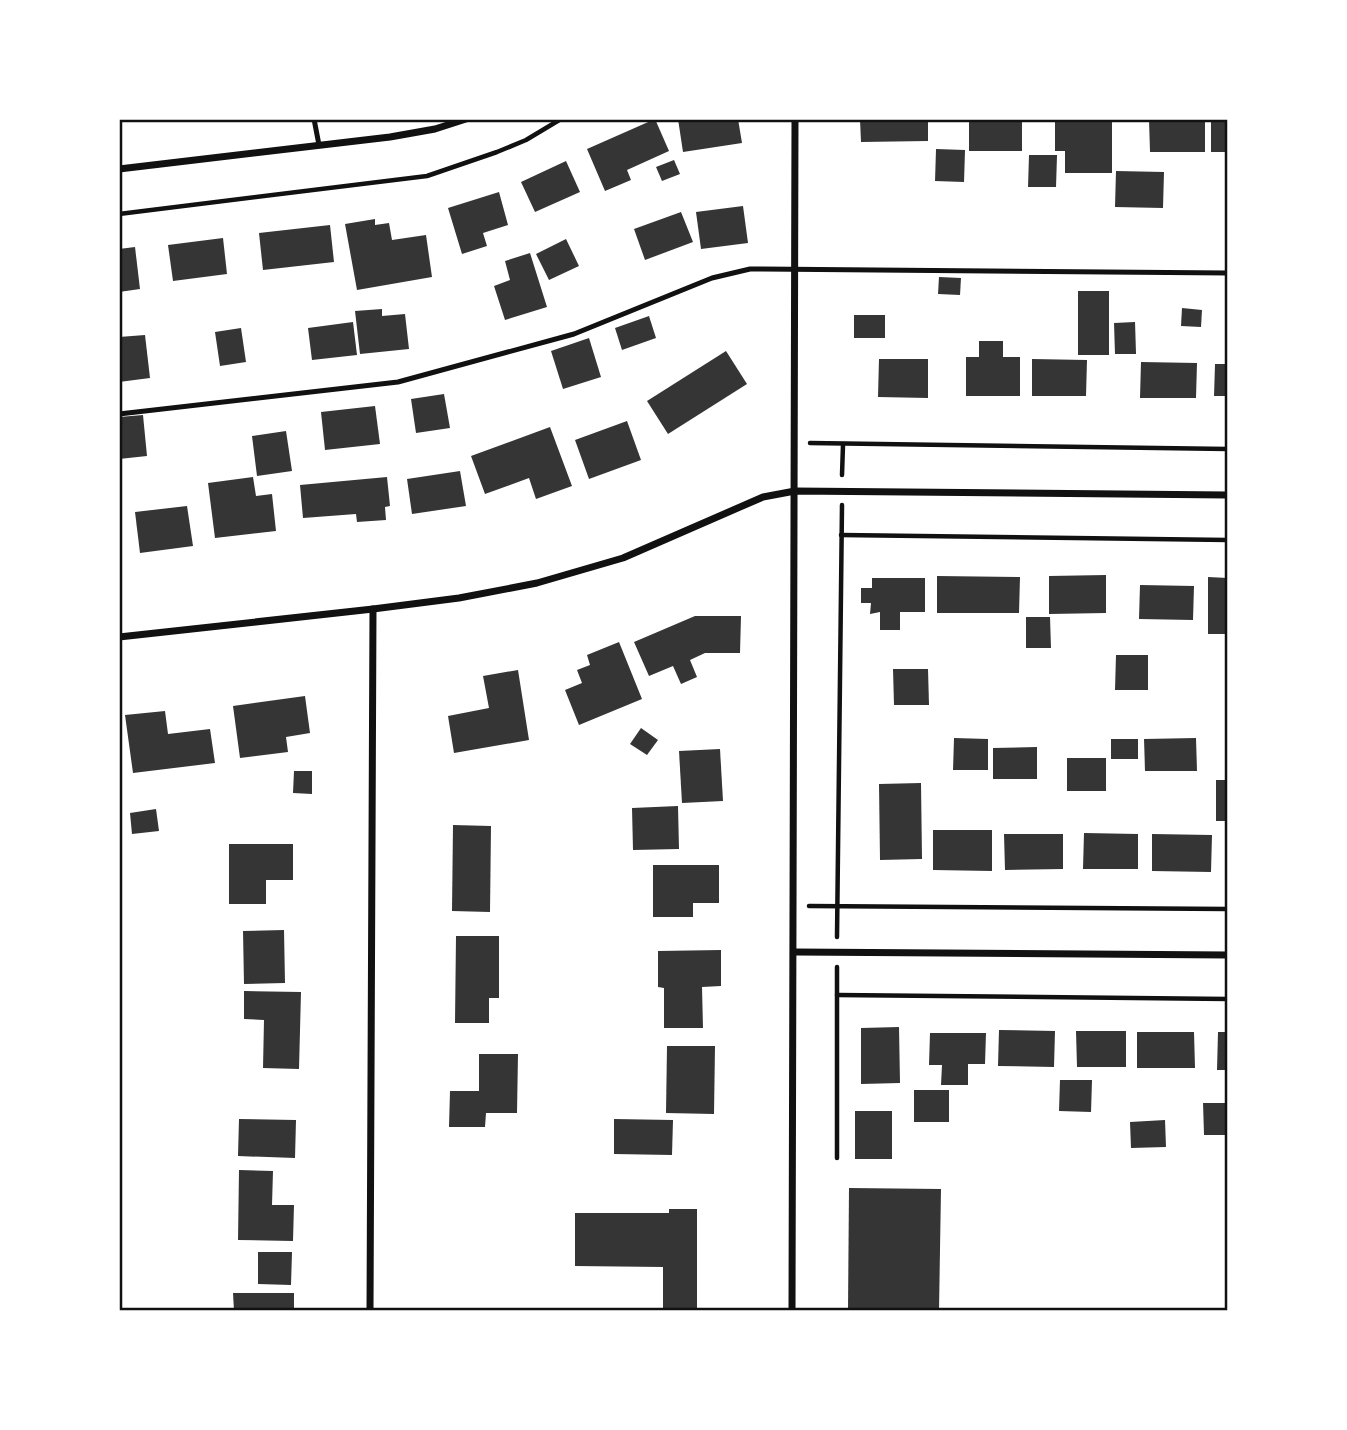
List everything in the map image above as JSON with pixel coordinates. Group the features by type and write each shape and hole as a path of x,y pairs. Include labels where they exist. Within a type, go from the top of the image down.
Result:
{"street":[{"path":"119,169 412,133 466,119"},
{"path":"792,1311 795,119"},
{"path":"119,637 459,598 537,583 623,558 763,497 795,491 1228,495"},
{"path":"370,1311 373,609"},
{"path":"794,952 1228,955"}],"lane":[{"path":"314,119 318,145"},
{"path":"119,414 398,382 574,334 712,278 750,269 1228,274"}],"path":[{"path":"119,214 427,176 498,152 526,140 561,119"},
{"path":"795,443 1228,449"},
{"path":"837,1158 843,445"},
{"path":"841,535 1228,540"},
{"path":"794,906 1228,909"},
{"path":"837,995 1228,999"}],"building":[{"path":"655,119 669,151 627,170 631,180 605,191 587,149"},
{"path":"678,119 738,119 742,143 683,152"},
{"path":"860,119 928,119 928,141 861,142"},
{"path":"969,119 1022,119 1022,151 969,151"},
{"path":"1055,119 1112,119 1112,173 1065,173 1065,151 1055,151"},
{"path":"1149,119 1205,119 1205,152 1150,152"},
{"path":"1211,119 1228,119 1228,152 1211,152"},
{"path":"936,149 965,150 964,182 935,181"},
{"path":"1029,155 1057,155 1056,187 1028,187"},
{"path":"674,160 680,174 662,181 656,167"},
{"path":"566,161 580,192 535,212 521,182"},
{"path":"1116,171 1164,172 1163,208 1115,207"},
{"path":"499,192 508,225 483,233 487,246 462,254 448,208"},
{"path":"743,206 748,243 701,249 696,212"},
{"path":"681,212 693,242 645,260 634,229"},
{"path":"375,219 375,225 389,223 392,240 426,235 432,277 357,290 345,224"},
{"path":"330,225 334,262 263,270 259,233"},
{"path":"223,238 227,274 173,281 168,245"},
{"path":"566,239 579,266 549,280 536,254"},
{"path":"135,247 140,289 119,292 119,249"},
{"path":"530,253 547,307 505,320 494,286 510,280 505,261"},
{"path":"939,277 961,278 960,295 938,294"},
{"path":"1078,291 1109,291 1109,355 1078,355"},
{"path":"1182,308 1202,310 1201,327 1181,326"},
{"path":"382,309 382,316 405,314 409,349 360,354 355,311"},
{"path":"854,315 885,315 885,338 854,338"},
{"path":"649,316 656,338 622,350 615,328"},
{"path":"353,322 357,355 312,360 308,328"},
{"path":"1135,322 1136,354 1115,354 1114,323"},
{"path":"241,328 246,362 220,366 215,332"},
{"path":"145,335 150,378 119,382 119,337"},
{"path":"589,338 601,377 563,389 551,351"},
{"path":"979,341 1003,341 1003,357 1020,357 1020,396 966,396 966,357 979,357"},
{"path":"726,351 747,384 668,434 647,401"},
{"path":"879,359 928,359 928,398 878,397"},
{"path":"1032,359 1087,360 1086,396 1032,396"},
{"path":"1141,362 1197,363 1196,398 1140,398"},
{"path":"1215,364 1228,364 1228,396 1214,396"},
{"path":"444,394 450,428 416,433 411,399"},
{"path":"375,406 380,444 325,450 321,412"},
{"path":"143,415 147,456 119,459 119,417"},
{"path":"627,421 641,460 589,479 575,440"},
{"path":"550,427 572,486 536,499 529,478 485,494 471,456"},
{"path":"286,431 292,471 257,476 252,436"},
{"path":"460,471 466,506 412,514 407,479"},
{"path":"253,477 256,496 272,494 276,531 215,538 208,483"},
{"path":"387,477 390,506 385,507 386,520 357,522 356,514 303,518 300,485"},
{"path":"187,506 193,546 140,553 135,512"},
{"path":"1106,575 1106,613 1049,614 1049,576"},
{"path":"937,576 1020,577 1019,613 937,613"},
{"path":"1208,577 1228,578 1228,634 1208,634"},
{"path":"872,578 925,578 925,612 900,612 900,630 880,630 880,612 870,614 871,603 861,603 861,588 872,588"},
{"path":"1140,585 1194,586 1193,620 1139,619"},
{"path":"695,616 741,616 740,653 705,653 690,660 697,677 681,684 673,666 649,676 634,642"},
{"path":"1026,617 1050,617 1051,648 1026,648"},
{"path":"619,642 642,699 579,725 565,690 582,683 577,670 590,665 587,655"},
{"path":"1116,655 1148,655 1148,690 1115,690"},
{"path":"893,669 928,669 929,705 894,705"},
{"path":"518,670 529,740 454,753 448,716 489,708 483,676"},
{"path":"305,696 310,733 286,737 288,752 240,758 233,706"},
{"path":"165,711 168,734 210,729 215,763 133,773 125,715"},
{"path":"641,728 658,740 647,755 630,744"},
{"path":"954,738 988,739 988,770 953,770"},
{"path":"1196,738 1197,771 1145,771 1144,739"},
{"path":"1111,739 1138,739 1138,759 1111,759"},
{"path":"1037,747 1037,779 993,779 993,748"},
{"path":"720,749 723,801 682,803 679,751"},
{"path":"1067,758 1106,758 1106,791 1067,791"},
{"path":"294,771 312,771 312,794 293,793"},
{"path":"1216,780 1228,780 1228,821 1216,821"},
{"path":"921,783 922,859 880,860 879,784"},
{"path":"678,806 679,849 633,850 632,808"},
{"path":"156,809 159,831 132,834 130,813"},
{"path":"453,825 491,826 490,912 452,911"},
{"path":"933,830 992,830 992,871 933,870"},
{"path":"1084,833 1138,834 1138,869 1083,869"},
{"path":"1004,834 1063,834 1063,869 1005,870"},
{"path":"1152,834 1212,835 1211,872 1152,871"},
{"path":"229,844 293,844 293,880 266,880 266,904 229,904"},
{"path":"653,865 719,865 719,903 693,903 693,917 653,917"},
{"path":"284,930 285,983 244,984 243,931"},
{"path":"456,936 499,936 499,998 489,998 489,1023 455,1023"},
{"path":"721,950 721,986 702,987 703,1028 664,1028 664,988 658,987 658,951"},
{"path":"244,991 301,992 299,1069 263,1068 264,1020 244,1019"},
{"path":"899,1027 900,1083 861,1084 861,1028"},
{"path":"999,1030 1055,1031 1054,1067 998,1066"},
{"path":"1076,1031 1126,1031 1126,1067 1077,1067"},
{"path":"1137,1032 1194,1032 1195,1068 1137,1068"},
{"path":"1218,1032 1228,1032 1228,1070 1217,1070"},
{"path":"930,1033 986,1033 985,1064 968,1064 968,1085 941,1085 942,1065 929,1065"},
{"path":"667,1046 715,1046 714,1114 666,1113"},
{"path":"479,1054 518,1054 517,1113 486,1113 485,1127 449,1127 450,1091 479,1091"},
{"path":"1060,1080 1092,1080 1091,1112 1059,1111"},
{"path":"914,1090 949,1090 949,1122 914,1122"},
{"path":"1203,1103 1228,1103 1228,1135 1204,1135"},
{"path":"855,1111 892,1111 892,1159 855,1159"},
{"path":"239,1119 296,1120 295,1158 238,1156"},
{"path":"614,1119 673,1120 672,1155 614,1154"},
{"path":"1165,1120 1166,1147 1131,1148 1130,1122"},
{"path":"239,1170 273,1171 272,1205 294,1205 293,1241 238,1240"},
{"path":"849,1188 941,1189 939,1311 848,1311"},
{"path":"669,1209 697,1209 697,1311 663,1311 663,1267 575,1266 575,1213 669,1213"},
{"path":"258,1252 292,1252 291,1285 258,1284"},
{"path":"233,1293 294,1293 294,1311 234,1311"}]}
